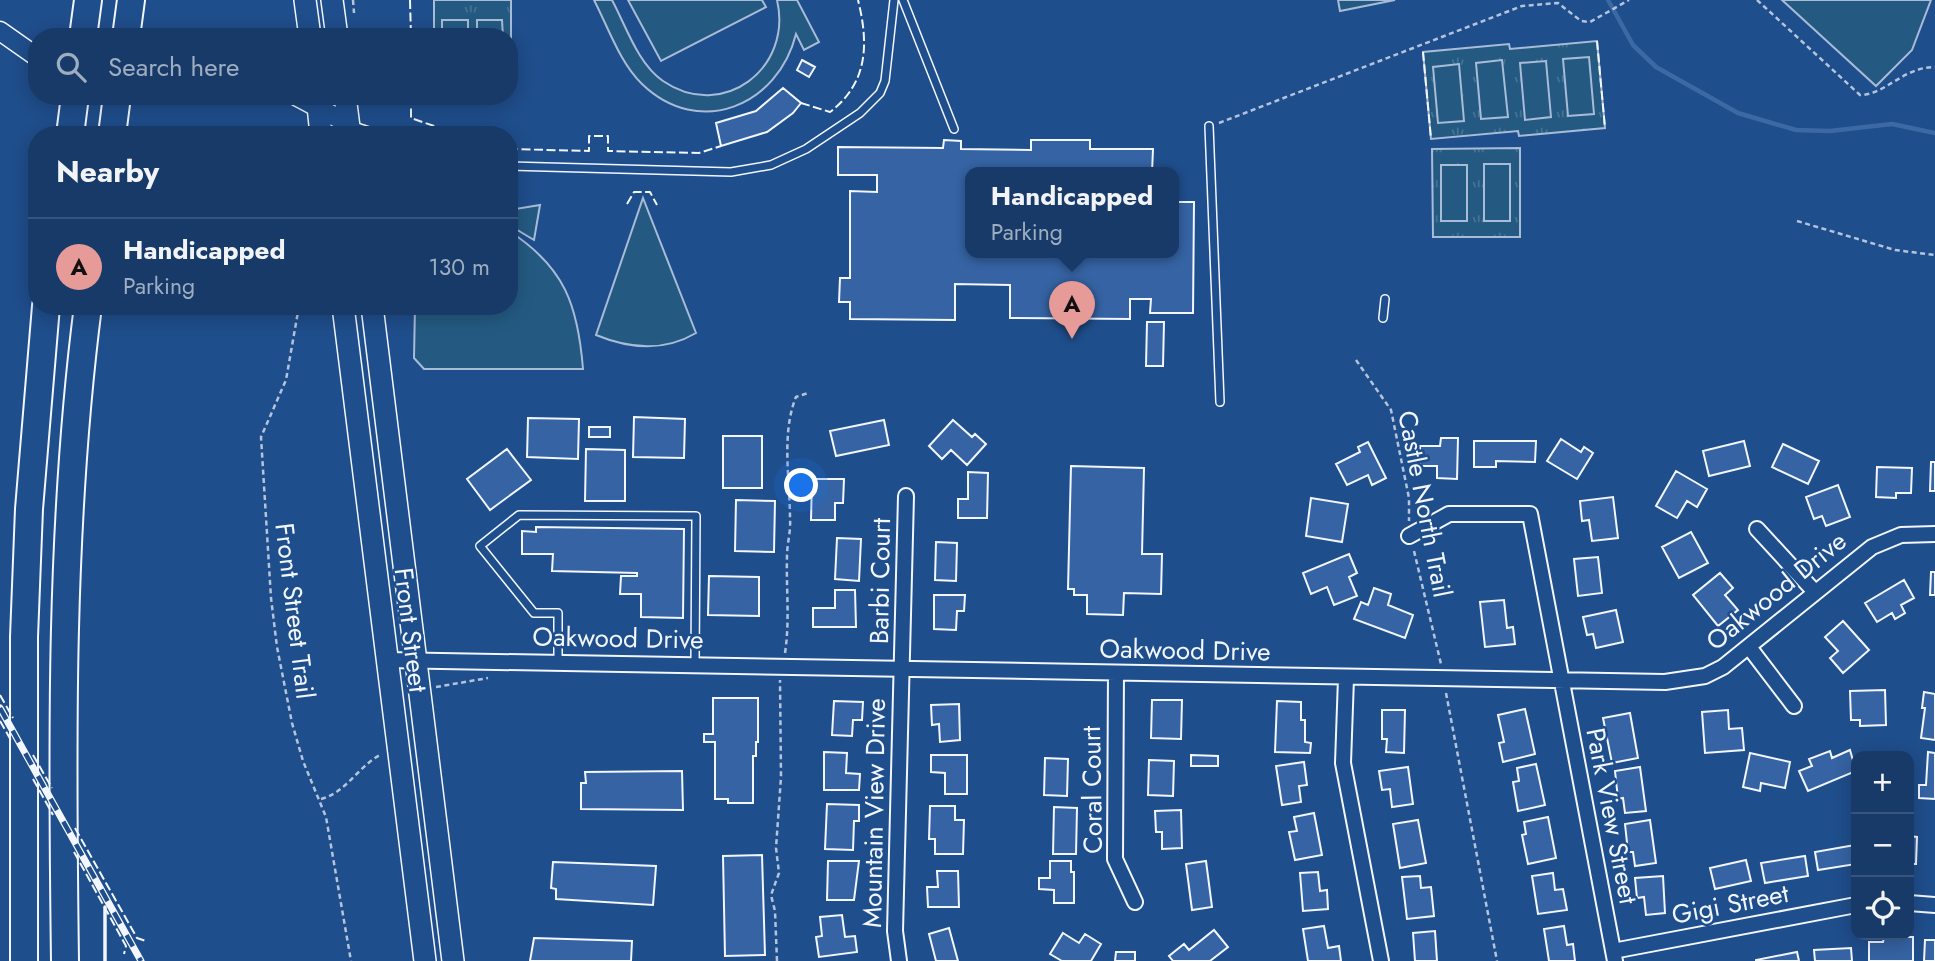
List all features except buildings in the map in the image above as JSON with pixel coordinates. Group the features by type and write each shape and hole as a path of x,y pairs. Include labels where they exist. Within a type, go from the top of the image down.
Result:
{"highway":[{"path":"84,28 89,0"},
{"path":"127,28 131,0"},
{"path":"71,126 74,105"},
{"path":"113,126 116,105"},
{"path":"24,961 24,637 29,509 45,315"},
{"path":"66,961 65,648 75,434 87,315"}],"main road":[{"path":"305,0 309,28"},
{"path":"332,0 336,28"},
{"path":"317,105 320,126"},
{"path":"346,105 349,126"},
{"name":"Front Street","path":"344,315 425,961"},
{"name":"Front Street","path":"373,315 453,961"}],"street":[{"path":"0,31 28,52"},
{"path":"321,105 345,126"},
{"name":"Barbi Court","path":"903,667 906,496"},
{"name":"Park View Street","path":"1409,536 1449,514 1530,514 1614,956"},
{"path":"1757,529 1814,591"},
{"name":"Oakwood Drive","path":"386,660 903,667 1561,681 1687,680 1723,667 1814,591 1872,547 1901,535 1935,534"},
{"path":"1749,648 1794,706"},
{"name":"Mountain View Drive","path":"899,961 895,931 903,667"},
{"name":"Coral Court","path":"1116,673 1115,859 1135,902"},
{"path":"1346,677 1343,763 1381,961"},
{"path":"1914,903 1935,905"},
{"name":"Gigi Street","path":"1614,956 1851,906"}],"lane":[{"path":"518,166 730,172 771,166 806,149 860,113 880,93 885,81 894,0"},
{"path":"903,0 954,129"},
{"path":"1209,127 1220,402"},
{"path":"1383,318 1384,299"},
{"path":"558,662 558,613 534,613 480,546 519,515 696,516 695,664"}],"path":[{"path":"1209,127 1522,5 1558,3 1581,21 1590,22 1629,0"},
{"path":"1757,0 1860,94 1869,95 1912,69 1935,67"},
{"path":"1797,221 1895,250 1935,255"},
{"name":"Front Street Trail","path":"297,315 286,380 261,437 262,471 277,647 303,761 321,799 352,961"},
{"name":"Castle North Trail","path":"1356,360 1385,397 1395,423 1409,498 1409,536 1441,664"},
{"path":"436,687 493,677"},
{"path":"1447,692 1497,961"},
{"path":"321,799 337,792 371,760 398,747"}],"green space":[{"path":"434,0 511,0 511,28 434,28"},
{"path":"594,0 612,0 646,65 663,81 686,92 708,95 730,91 749,81 764,66 774,47 779,25 777,0 797,0 819,42 804,50 796,34 787,59 772,80 754,96 734,107 711,111 688,110 664,101 634,75"},
{"path":"628,0 762,0 766,7 661,61"},
{"path":"1338,0 1395,0 1340,11"},
{"path":"1782,0 1931,0 1912,50 1876,86"},
{"path":"442,20 468,20 468,28 442,28"},
{"path":"477,20 502,20 502,28 477,28"},
{"path":"1597,41 1605,128 1519,136 1518,131 1431,139 1423,52 1509,44 1510,49"},
{"path":"1589,57 1594,114 1568,116 1563,59"},
{"path":"1502,60 1508,117 1481,119 1476,63"},
{"path":"1546,61 1551,117 1525,120 1520,63"},
{"path":"1459,64 1464,121 1438,123 1433,67"},
{"path":"1520,148 1520,237 1433,237 1432,149"},
{"path":"1484,164 1510,164 1510,221 1484,221"},
{"path":"1441,165 1467,165 1467,221 1441,221"},
{"path":"643,198 696,333 659,346 634,346 596,335"},
{"path":"540,205 534,240 518,230 518,209"},
{"path":"518,238 543,259 565,290 577,326 583,369 424,369 414,358 415,315 518,315"}],"waterway":[{"path":"1608,0 1633,45 1656,67 1738,113 1796,130 1830,131 1892,124 1935,133"}],"railway":[{"path":"0,708 141,961"}],"fence":[{"path":"410,0 411,28"},
{"path":"801,103 830,112 843,101 852,88 862,62 864,47 858,0"},
{"path":"1597,41 1605,128"},
{"path":"1423,52 1431,139"},
{"path":"411,105 411,118 434,126"},
{"path":"518,149 589,151 589,136 608,136 608,151 699,153 721,146"},
{"path":"627,204 634,192 650,192 657,205"},
{"path":"0,695 13,718"},
{"path":"0,721 12,742"},
{"path":"33,755 52,788"},
{"path":"33,779 53,815"},
{"path":"75,828 137,938 146,941"},
{"path":"74,852 126,946 124,954"}],"wall":[{"path":"105,907 105,961"}],"place":[{"name":"Handicapped","path":"1072,339"}]}
